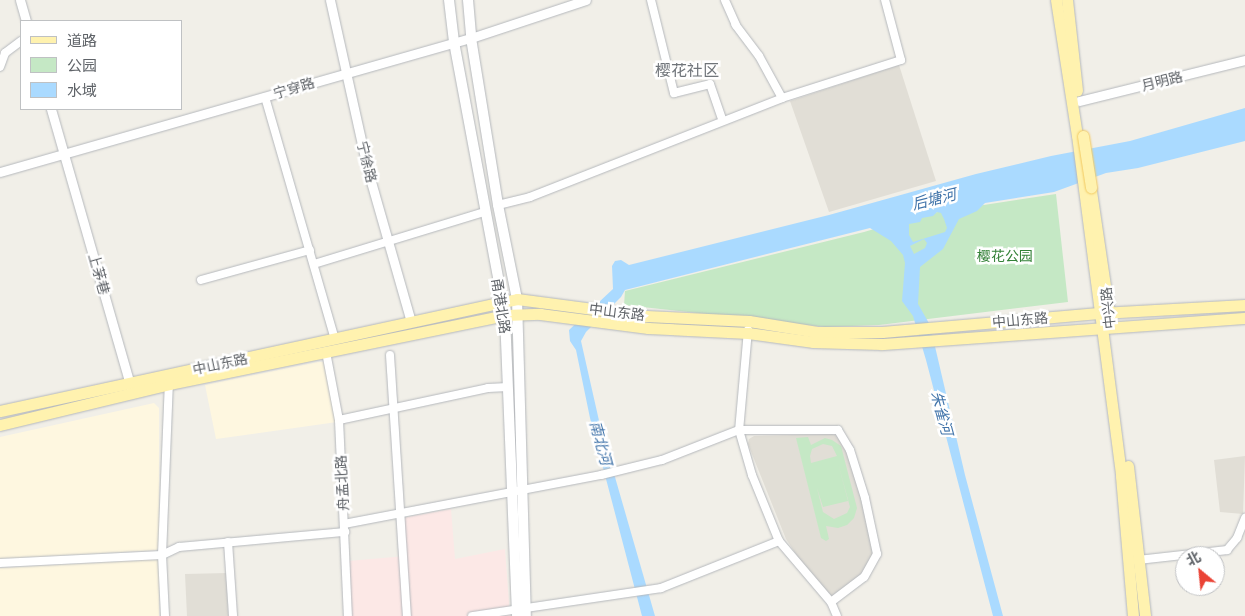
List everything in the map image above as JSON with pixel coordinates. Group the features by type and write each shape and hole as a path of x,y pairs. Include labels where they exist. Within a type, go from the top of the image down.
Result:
{"main road":[{"name":"甬港北路","path":"449,0 454,42 484,212 505,315 508,387 517,492 522,612"},
{"name":"甬港北路","path":"468,0 471,38 518,314 517,492"},
{"name":"中兴路","path":"1056,0 1080,136 1105,313 1133,616"},
{"name":"中兴路","path":"1067,0 1079,102 1080,136"},
{"name":"中山东路","path":"0,425 131,388 335,339 516,299 646,316 749,321 817,332 882,332 944,340 1245,318"},
{"name":"中山东路","path":"0,411 131,388 169,384 505,315 540,314 648,328 748,333 813,342 882,344 941,327 1105,313 1245,305"},
{"name":"中兴路","path":"1106,328 1145,616"}],"street":[{"path":"20,0 26,20"},
{"name":"宁徐路","path":"330,0 368,171 411,322"},
{"name":"宁穿路","path":"0,172 265,97 346,72 471,38 586,0"},
{"path":"651,0 674,92 710,84 723,121"},
{"path":"725,0 736,24 759,56 782,98"},
{"path":"498,205 530,197 782,98 900,60 885,0"},
{"path":"0,67 5,52 20,42"},
{"name":"月明路","path":"1079,102 1245,60"},
{"path":"265,97 335,339"},
{"name":"上茅巷","path":"51,110 131,388"},
{"path":"314,264 484,212"},
{"path":"201,280 310,250"},
{"path":"749,321 739,430 752,475 780,541 831,602 837,616"},
{"name":"舟孟北路","path":"326,352 338,420 348,616"},
{"path":"390,355 407,616"},
{"path":"165,616 162,555 169,384"},
{"path":"338,420 488,388 508,387"},
{"path":"0,564 162,555 179,547 344,528 401,514 616,472 662,460 739,430 838,430 850,450 865,498 877,554 864,577 831,602"},
{"path":"1138,560 1227,550 1237,538 1245,518"},
{"path":"472,616 522,612 634,591 661,588 780,541"},
{"path":"228,542 233,616"}],"shaded area":[{"path":"899,65 936,181 829,212 790,101"},
{"path":"324,362 337,422 216,439 205,385"},
{"path":"154,403 159,408 159,546 157,550 0,559 0,437"},
{"path":"832,434 838,436 852,464 863,497 875,553 861,577 831,598 807,571 786,539 748,444 749,439 754,436"},
{"path":"1245,456 1243,514 1220,512 1214,460"},
{"path":"451,509 455,559 505,549 510,616 350,616 348,561 406,556 402,518"},
{"path":"159,559 159,616 0,616 0,568"},
{"path":"227,573 228,616 187,616 185,574"}],"green space":[{"name":"樱花公园","path":"1056,194 1068,302 879,325 825,327 624,305 625,291 864,232 925,214"},
{"path":"808,437 811,445 825,438 841,446 857,508 854,518 847,525 838,528 826,526 829,539 826,541 821,538 796,438","holes":["823,444 832,446 837,456 811,463 812,449","838,463 850,507 847,513 834,519 823,512 817,488 823,507 848,501"]}],"water":[{"path":"1245,108 1245,141 1138,168 1106,173 1054,192 985,203 977,211 959,219 943,249 920,267 918,304 930,325 965,475 1003,616 993,616 926,360 913,316 902,301 905,263 903,255 891,241 870,228 625,290 621,297 586,332 581,341 600,425 655,616 642,616 590,418 576,350 570,341 569,330 613,289 612,266 615,261 621,260 629,265 829,215 976,174 1051,156 1130,141","holes":["937,212 941,213 944,219 947,228 945,232 913,242 909,235 909,224 920,222 922,218 933,216","924,239 927,243 925,248 914,254 910,246"]}],"district":[{"name":"樱花社区","path":"687,70"}],"water label":[{"name":"后塘河","path":"934,199"},
{"name":"朱雀河","path":"942,413"},
{"name":"南北河","path":"601,443"}]}
